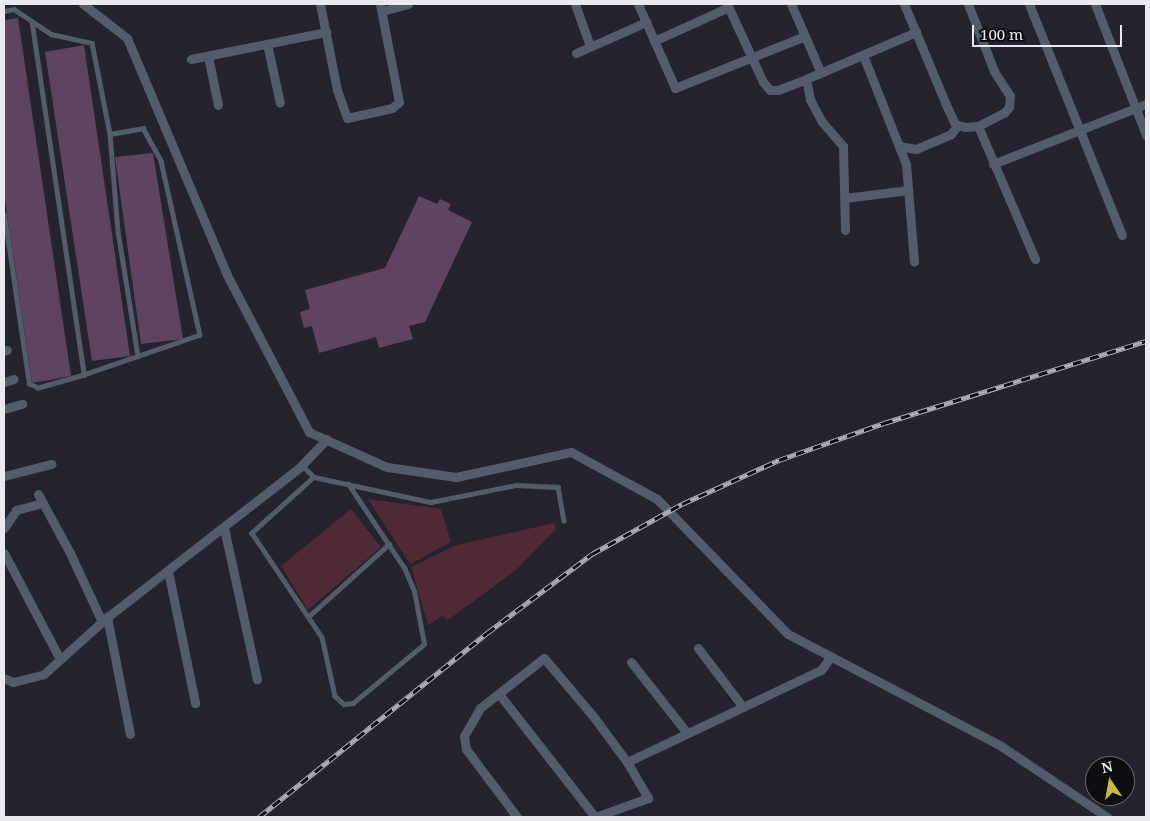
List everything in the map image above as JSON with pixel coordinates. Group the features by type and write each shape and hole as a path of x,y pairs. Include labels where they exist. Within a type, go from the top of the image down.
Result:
{"street":[{"path":"84,4 127,38 227,274 309,432 387,467 456,477 571,452 657,499 788,634 1001,746 1107,817"},
{"path":"320,4 343,116 352,118 392,108 399,102 381,8 408,4"},
{"path":"575,4 590,46"},
{"path":"638,4 675,88 805,36"},
{"path":"791,4 821,73"},
{"path":"904,4 958,125"},
{"path":"958,125 978,126 1004,113 1009,107 1010,96 994,71 968,4"},
{"path":"1029,4 1122,235"},
{"path":"1095,4 1146,136"},
{"path":"654,41 728,5 752,58 770,90 778,90 916,32"},
{"path":"576,53 646,22"},
{"path":"192,59 326,32"},
{"path":"267,44 280,103"},
{"path":"208,56 218,106"},
{"path":"862,56 906,164 914,262"},
{"path":"806,79 810,99 822,122 843,146 845,230"},
{"path":"993,164 1146,104"},
{"path":"899,146 916,149 952,134 958,125"},
{"path":"978,126 1035,259"},
{"path":"845,198 908,190"},
{"path":"4,382 14,379"},
{"path":"4,408 22,404"},
{"path":"4,678 13,682 44,674 104,620 224,528 302,465 327,440"},
{"path":"4,476 51,464"},
{"path":"4,528 16,510 40,498 104,620 130,734"},
{"path":"224,528 257,679"},
{"path":"4,553 60,659"},
{"path":"168,571 195,703"},
{"path":"698,648 743,706"},
{"path":"627,762 821,670 831,656"},
{"path":"499,694 595,817 607,815 648,798 627,762 544,658 480,708 464,736 466,749 517,817"},
{"path":"631,662 687,733"}],"lane":[{"path":"4,11 13,6 51,34 92,43 110,134 118,231 138,356"},
{"path":"32,21 84,374"},
{"path":"4,215 29,384 38,388 200,335 161,161 143,128 110,134"},
{"path":"302,465 314,478 431,502 516,485 558,487 564,520"},
{"path":"314,478 252,533 322,637 335,696 344,704 353,703 424,644 414,591 389,544 348,484"},
{"path":"308,616 389,544"}],"shaded area":[{"path":"368,499 441,509 451,542 410,564"},
{"path":"351,509 381,547 308,610 281,566"},
{"path":"554,523 556,529 517,569 448,620 442,616 428,625 411,567 457,545"}],"building":[{"path":"18,18 71,376 32,383 4,194 4,20"},
{"path":"84,45 130,356 92,361 45,52"},
{"path":"153,153 183,339 141,344 115,157"},
{"path":"419,196 437,204 440,199 451,204 448,210 472,222 425,322 409,326 413,339 379,348 376,337 319,353 312,326 304,328 300,312 310,309 305,290 385,268"}],"railway":[{"path":"259,817 487,633 592,554 682,504 779,460 884,423 1146,341"}]}
